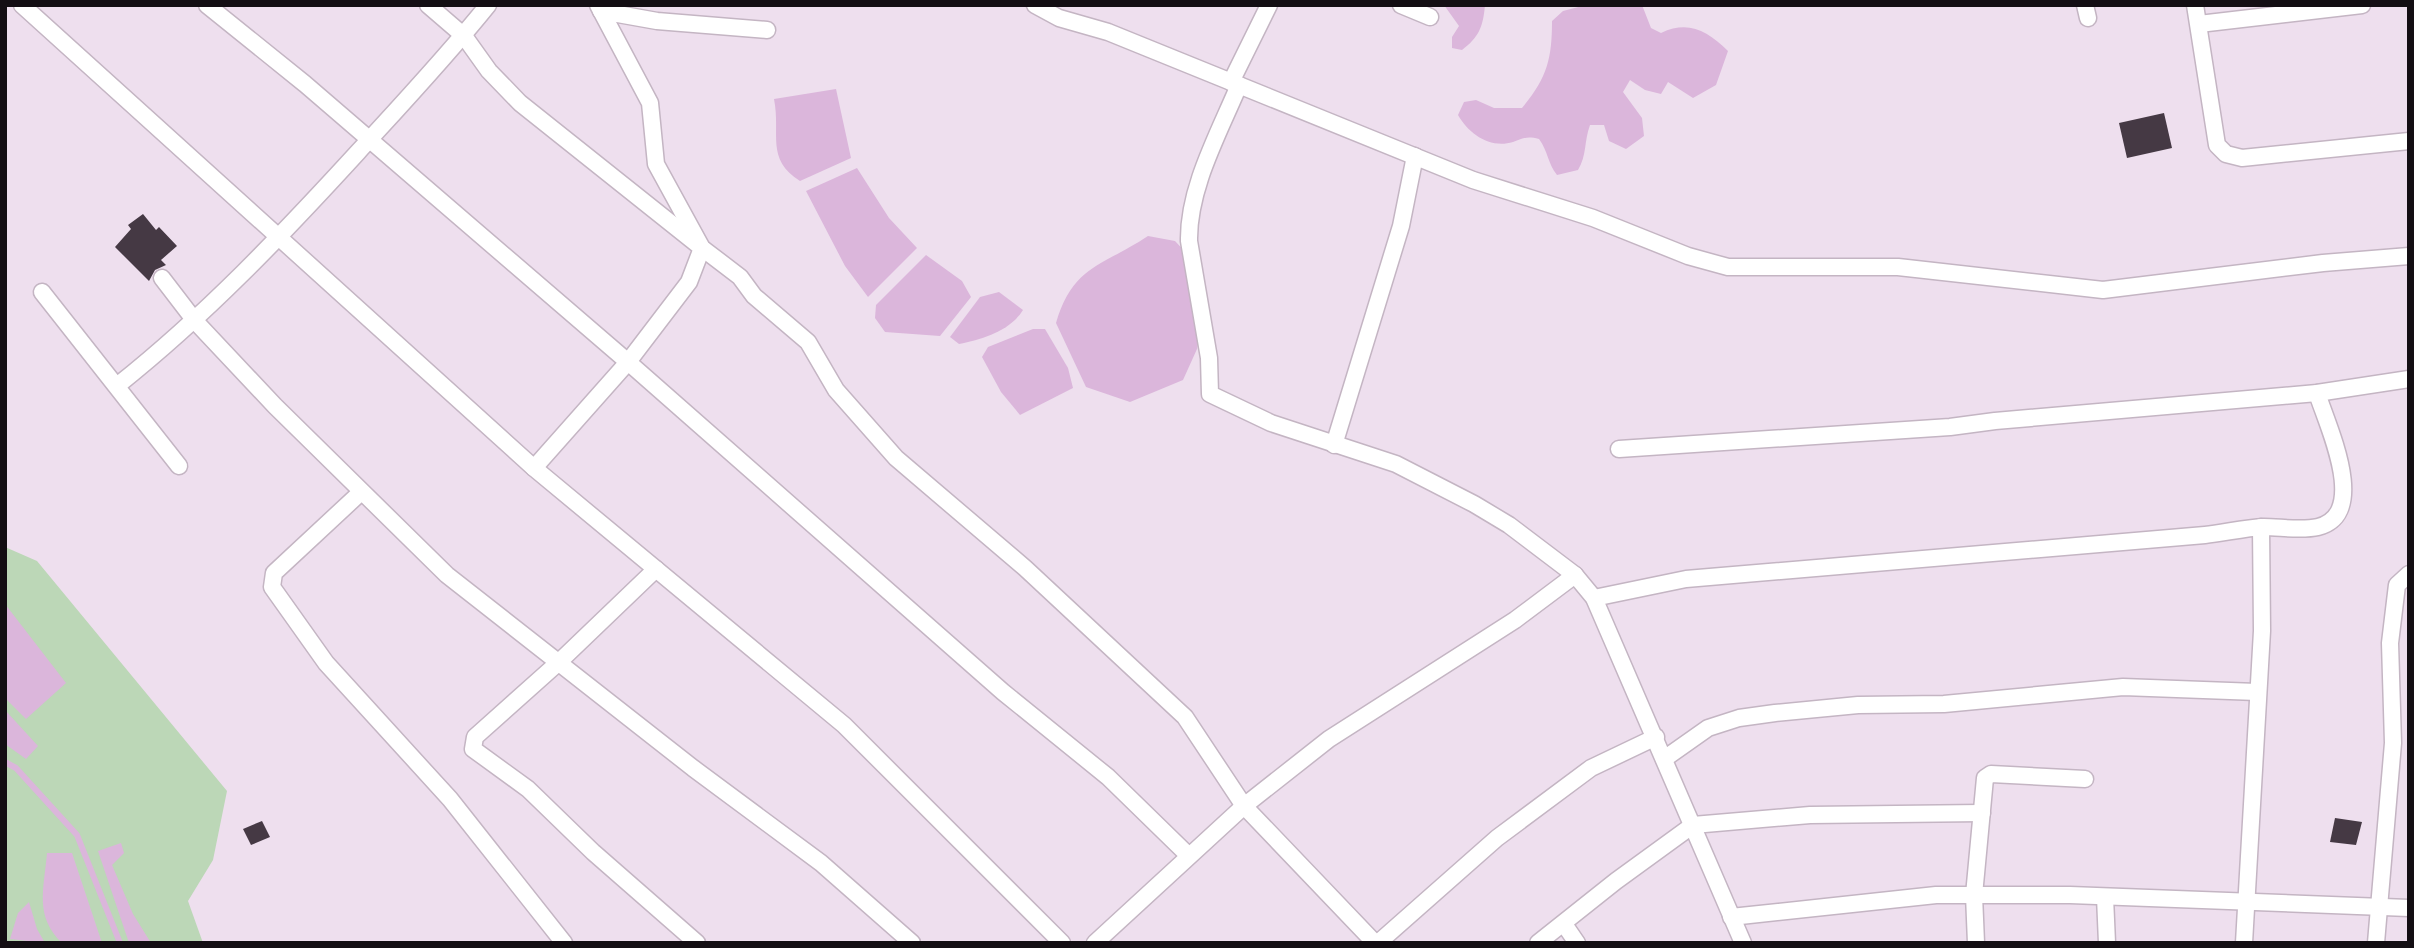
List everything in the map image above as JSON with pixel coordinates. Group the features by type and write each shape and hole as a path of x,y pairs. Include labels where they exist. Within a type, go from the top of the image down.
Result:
{"street":[{"path":"22,5 534,468 845,725 1062,943"},
{"path":"207,5 305,84 368,141 628,362 1003,692 1108,778 1188,855"},
{"path":"428,5 464,36 489,71 520,103 740,277 754,296 808,342 836,390 896,458 1025,568 1185,717 1244,806 1376,943 1497,838 1591,768 1656,737"},
{"path":"118,385 195,321 279,238 464,36 488,5"},
{"path":"1269,5 1235,83 1206,164 1189,225 1189,241 1209,358 1209,392 1246,413 1396,464 1509,525 1575,575 1594,598 1743,943"},
{"path":"1401,5 1430,17"},
{"path":"2195,5 2217,145 2226,154 2242,158 2409,141"},
{"path":"2199,24 2362,5"},
{"path":"534,468 628,362 690,282 702,248 656,164 650,103 599,8"},
{"path":"599,8 657,21 767,30"},
{"path":"1047,8 1474,180 1593,218 1676,251 1728,267 1898,267 2103,290 2323,262 2409,256"},
{"path":"1334,445 1401,226 1415,156"},
{"path":"162,278 195,321 360,493 447,575 821,863 912,943"},
{"path":"42,292 118,385 179,466"},
{"path":"1619,449 1950,428 1995,421 2317,393 2409,379"},
{"path":"1594,598 1686,579 2154,540 2261,527 2318,527 2335,517 2344,504 2343,478 2317,393"},
{"path":"360,493 274,573 272,587 326,663 450,799 564,943"},
{"path":"2244,943 2262,631 2261,527"},
{"path":"656,569 559,663 475,737 474,749 528,789 593,852 697,943"},
{"path":"2376,943 2393,744 2390,643 2397,585 2409,574"},
{"path":"1095,943 1244,806 1329,739 1515,620 1575,575"},
{"path":"1664,759 1708,729 1740,718 1775,713 1858,705 1944,704 2123,687 2258,692"},
{"path":"1976,943 1974,895 1985,778 1992,774 2085,779"},
{"path":"1538,943 1693,825 1810,815 1982,813"},
{"path":"1731,917 1936,895 2105,897 2409,908"},
{"path":"2105,897 2107,943"},
{"path":"1564,924 1577,943"}],"green space":[{"path":"5,547 37,561 227,791 213,860 188,901 203,943 5,943"}],"shaded area":[{"path":"1444,5 1485,5 1479,31 1462,50 1452,48 1452,37 1459,26"},
{"path":"1586,5 1642,5 1651,28 1661,33 1680,28 1697,30 1713,38 1728,51 1716,85 1693,98 1668,82 1661,94 1645,90 1630,80 1623,92 1642,118 1644,136 1626,149 1609,141 1604,125 1590,125 1578,170 1557,175 1539,139 1526,138 1504,144 1488,142 1474,134 1458,115 1464,102 1476,100 1494,108 1522,108 1546,68 1551,46 1552,21 1563,11"},
{"path":"836,89 851,158 800,181 789,173 778,155 774,99"},
{"path":"857,168 889,218 917,248 868,297 845,266 806,191"},
{"path":"1148,236 1175,241 1192,259 1203,311 1197,349 1183,380 1130,402 1086,387 1056,323 1071,289 1081,278 1104,261"},
{"path":"926,255 962,281 971,297 940,336 885,332 875,318 876,305"},
{"path":"999,292 1023,310 1018,317 1003,329 986,337 959,344 950,337 980,297"},
{"path":"1033,329 1045,329 1068,368 1073,388 1020,415 1001,392 982,357 988,347"},
{"path":"5,604 66,683 26,719 5,698"},
{"path":"5,710 38,746 26,759 5,744"},
{"path":"121,843 124,853 112,865 133,914 151,943 129,943 98,851"},
{"path":"47,853 72,853 102,943 62,943 53,933 47,923 43,901"},
{"path":"29,902 37,929 45,943 10,939 18,913"}],"building":[{"path":"2164,113 2172,148 2127,158 2119,123"},
{"path":"143,214 156,230 159,227 177,246 161,260 166,265 155,270 149,281 115,247 131,229 128,225"},
{"path":"2335,818 2362,822 2356,845 2330,842"},
{"path":"262,821 270,837 251,845 243,829"}],"waterway":[{"path":"5,762 16,768 77,835 120,943"}]}
